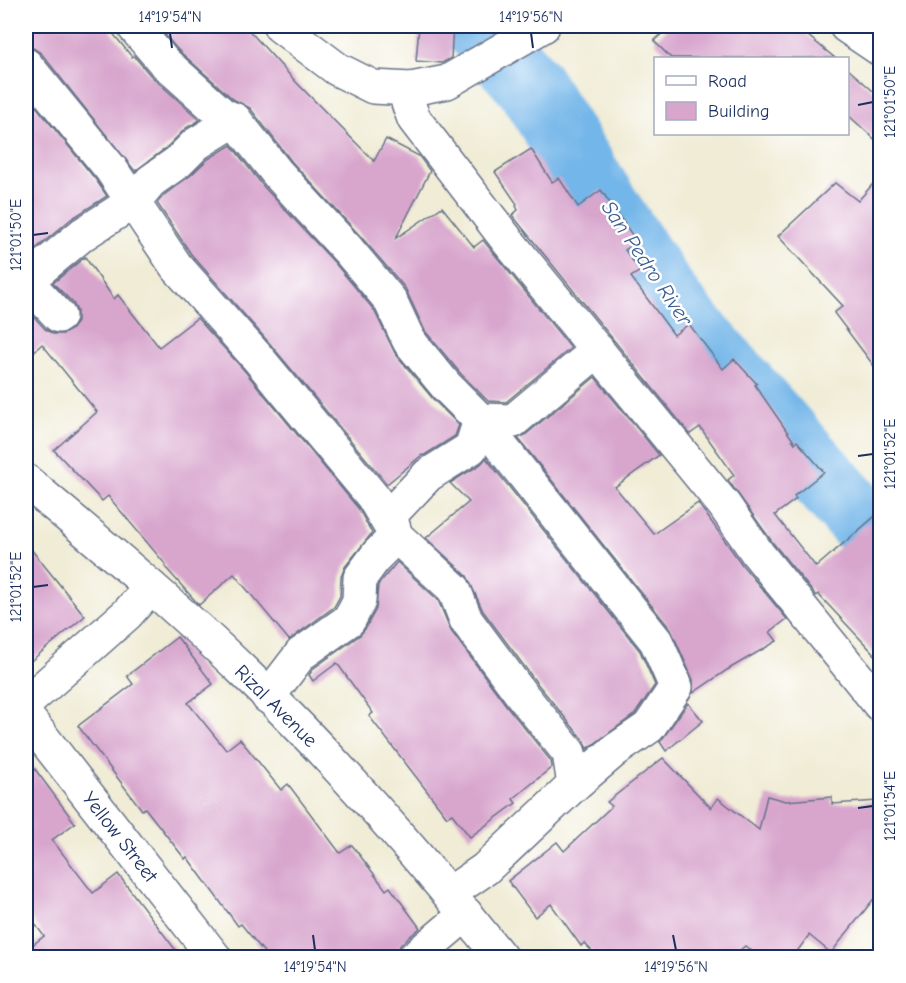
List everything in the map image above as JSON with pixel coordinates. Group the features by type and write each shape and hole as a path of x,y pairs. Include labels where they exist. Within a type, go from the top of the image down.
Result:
{"street":[{"path":"139,26 135,28 164,62 223,115 235,120 278,174 348,250 390,300 409,341 447,387 480,420 656,642 676,687 650,727 614,751 574,785 485,869 414,957"},
{"path":"280,26 337,69 364,83 373,87 411,89 447,82 543,26"},
{"path":"846,26 880,49"},
{"path":"26,65 111,169 176,266 257,357 365,488 396,537 454,589 466,620 521,694 569,753 574,785"},
{"path":"411,89 408,103 414,119 507,240 724,505 758,555 880,705"},
{"path":"59,316 26,281 82,234 133,202 151,181 178,162 196,144 235,120"},
{"path":"480,420 513,421 598,350"},
{"path":"396,537 390,515 428,475 471,448 480,420"},
{"name":"Rizal Avenue","path":"26,481 151,587 268,697 349,780 458,903 501,957"},
{"path":"268,697 301,654 349,620 359,600 360,578 377,555 396,537"},
{"path":"26,704 127,615 151,587"},
{"name":"Yellow Street","path":"26,716 215,957"}],"building":[{"path":"26,26 107,26 132,57 134,56 151,76 200,120 186,128 166,148 135,171 41,53 26,47"},
{"path":"166,26 245,26 296,82 374,161 386,139 419,156 430,171 396,238 442,207 474,247 483,240 571,348 506,402 488,401 461,374 425,331 405,288 292,162 250,108 233,99 177,49 161,30"},
{"path":"419,26 453,26 451,58 442,63 416,61"},
{"path":"670,26 796,26 834,57 670,57 654,41"},
{"path":"849,70 880,97 880,144 849,116"},
{"path":"26,94 107,196 71,219 26,257"},
{"path":"231,145 264,187 334,262 374,310 395,353 433,399 459,425 455,436 422,455 387,484 271,345 191,254 157,203 208,159"},
{"path":"531,149 552,182 559,178 578,207 601,190 637,242 625,250 640,271 631,277 674,335 689,324 723,369 734,359 757,384 755,385 795,443 797,441 824,472 794,496 796,499 775,515 816,567 880,512 880,660 818,594 816,596 773,543 728,480 734,475 700,427 690,434 512,215 518,210 517,204 495,172"},
{"path":"880,176 880,374 834,313 843,306 778,236 835,183 858,201"},
{"path":"85,257 114,299 118,295 159,347 197,318 243,369 358,508 372,533 345,567 341,577 340,596 334,607 289,640 234,574 199,605 108,496 102,501 54,450 97,412 42,344 26,359 26,308 45,329 53,334 63,334 71,330 77,322 77,311 73,303 53,283"},
{"path":"595,377 659,455 615,487 654,534 698,503 743,566 787,619 770,632 777,641 693,693 693,680 671,630 518,438 525,435"},
{"path":"486,458 640,651 655,685 635,714 587,749 584,741 483,611 467,576 426,538 469,502 450,483 481,464"},
{"path":"26,543 85,616 26,665"},
{"path":"397,562 438,600 451,631 551,761 552,767 513,799 516,803 470,837 452,814 447,817 369,716 373,713 337,663 313,681 309,675 314,668 365,629 376,609 378,585"},
{"path":"177,637 213,684 188,703 226,750 240,739 281,790 288,784 340,853 352,845 386,890 390,887 420,928 401,944 396,957 268,957 241,924 238,926 187,857 185,859 145,808 142,810 78,726 133,684 127,676"},
{"path":"688,703 703,721 666,751 660,742"},
{"path":"26,757 75,823 52,840 93,893 118,874 181,957 26,957 26,950 44,936 26,912"},
{"path":"663,758 711,808 718,798 759,830 767,796 786,801 832,797 832,804 878,801 880,891 831,953 809,935 793,957 760,957 745,946 732,957 598,957 584,943 581,946 551,904 535,917 508,881 557,842 564,851 612,806 607,802"}],"waterway":[{"name":"San Pedro River","path":"477,26 529,84 607,209 672,307 880,542"}]}
